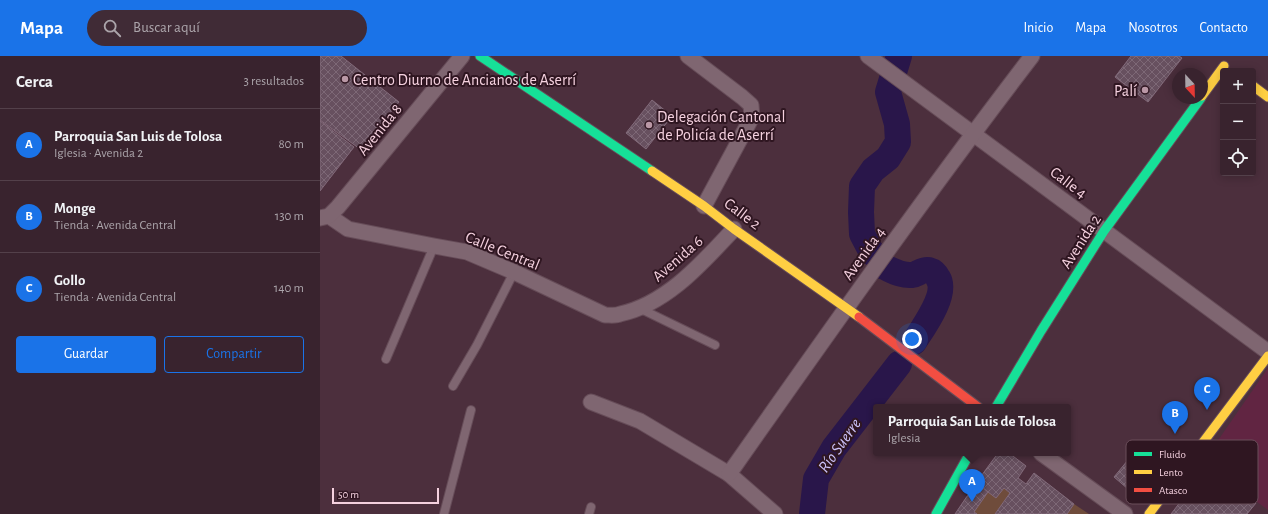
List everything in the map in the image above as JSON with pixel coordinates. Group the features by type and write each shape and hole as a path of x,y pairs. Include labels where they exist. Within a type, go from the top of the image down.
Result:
{"main road":[{"name":"Calle 2","path":"480,56 704,206 846,308 974,404"},
{"name":"Avenida 2","path":"1208,88 1225,66"},
{"path":"1256,88 1268,97"},
{"name":"Avenida 2","path":"998,404 1041,331 1104,231 1196,104"},
{"path":"1205,440 1268,356"},
{"path":"936,514 968,456"},
{"path":"1149,514 1157,504"}],"street":[{"name":"Avenida 8","path":"324,217 338,207 462,56"},
{"path":"688,56 742,96 750,106 752,117 704,206"},
{"name":"Calle 4","path":"868,56 1268,352"},
{"name":"Avenida 4","path":"729,474 846,308 973,133 1032,56"},
{"name":"Calle Central","path":"324,217 348,229 468,252 605,315 620,315 639,308"},
{"name":"Avenida 6","path":"639,308 664,295 696,269 734,229"},
{"path":"591,402 640,421 729,474 775,514"},
{"path":"1045,456 1125,514"}],"lane":[{"path":"386,359 434,246"},
{"path":"453,386 477,345 514,272"},
{"path":"639,308 714,345"},
{"path":"444,514 471,410"}],"shaded area":[{"path":"1268,368 1268,510 1258,503 1258,440 1218,440"},
{"path":"1004,488 1010,493 995,514 977,514 974,512 988,492"},
{"path":"1074,504 1089,514 1067,514"}],"building":[{"name":"Centro Diurno de Ancianos de Aserrí","path":"320,56 341,56 399,102 360,149 320,120"},
{"name":"Palí","path":"1131,56 1179,56 1182,58 1174,68 1172,68 1172,71 1148,102 1115,77"},
{"name":"Delegación Cantonal de Policía de Aserrí","path":"652,100 672,116 646,149 626,133"},
{"path":"320,121 354,147 320,191"},
{"path":"996,456 1013,456 1026,466 1018,478 1026,484 1034,473 1074,504 1067,514 995,514 1010,493 1004,488 996,498 976,483"},
{"path":"1126,462 1126,487 1114,477"},
{"path":"976,483 988,492 974,512 977,514 955,514"},
{"path":"1179,504 1255,504 1247,514 1171,514"}],"waterway":[{"name":"Río Suerre","path":"872,253 862,234 862,186 873,170 888,158 898,142 897,124 888,92 899,56"},
{"name":"Río Suerre","path":"882,266 904,275 912,275 924,270 929,270 932,271 938,278 940,293 937,302 914,342"},
{"name":"Río Suerre","path":"812,514 816,479 834,448 899,364"}],"traffic: fast":[{"path":"480,56 652,171"},
{"path":"998,404 1041,331 1104,231 1197,104"},
{"path":"936,514 968,456"}],"traffic: slow":[{"path":"1208,88 1224,66"},
{"path":"1256,88 1268,97"},
{"path":"652,171 704,206 734,229 859,317"},
{"path":"1205,440 1268,356"},
{"path":"1149,514 1157,504"}],"traffic: jam":[{"path":"859,317 974,404"}],"place":[{"name":"Centro Diurno de Ancianos de Aserrí","path":"345,79"},
{"name":"Palí","path":"1145,90"},
{"name":"Delegación Cantonal de Policía de Aserrí","path":"649,125"},
{"name":"Gollo","path":"1207,410"},
{"name":"Monge","path":"1175,434"},
{"name":"Parroquia San Luis de Tolosa","path":"972,502"}]}
